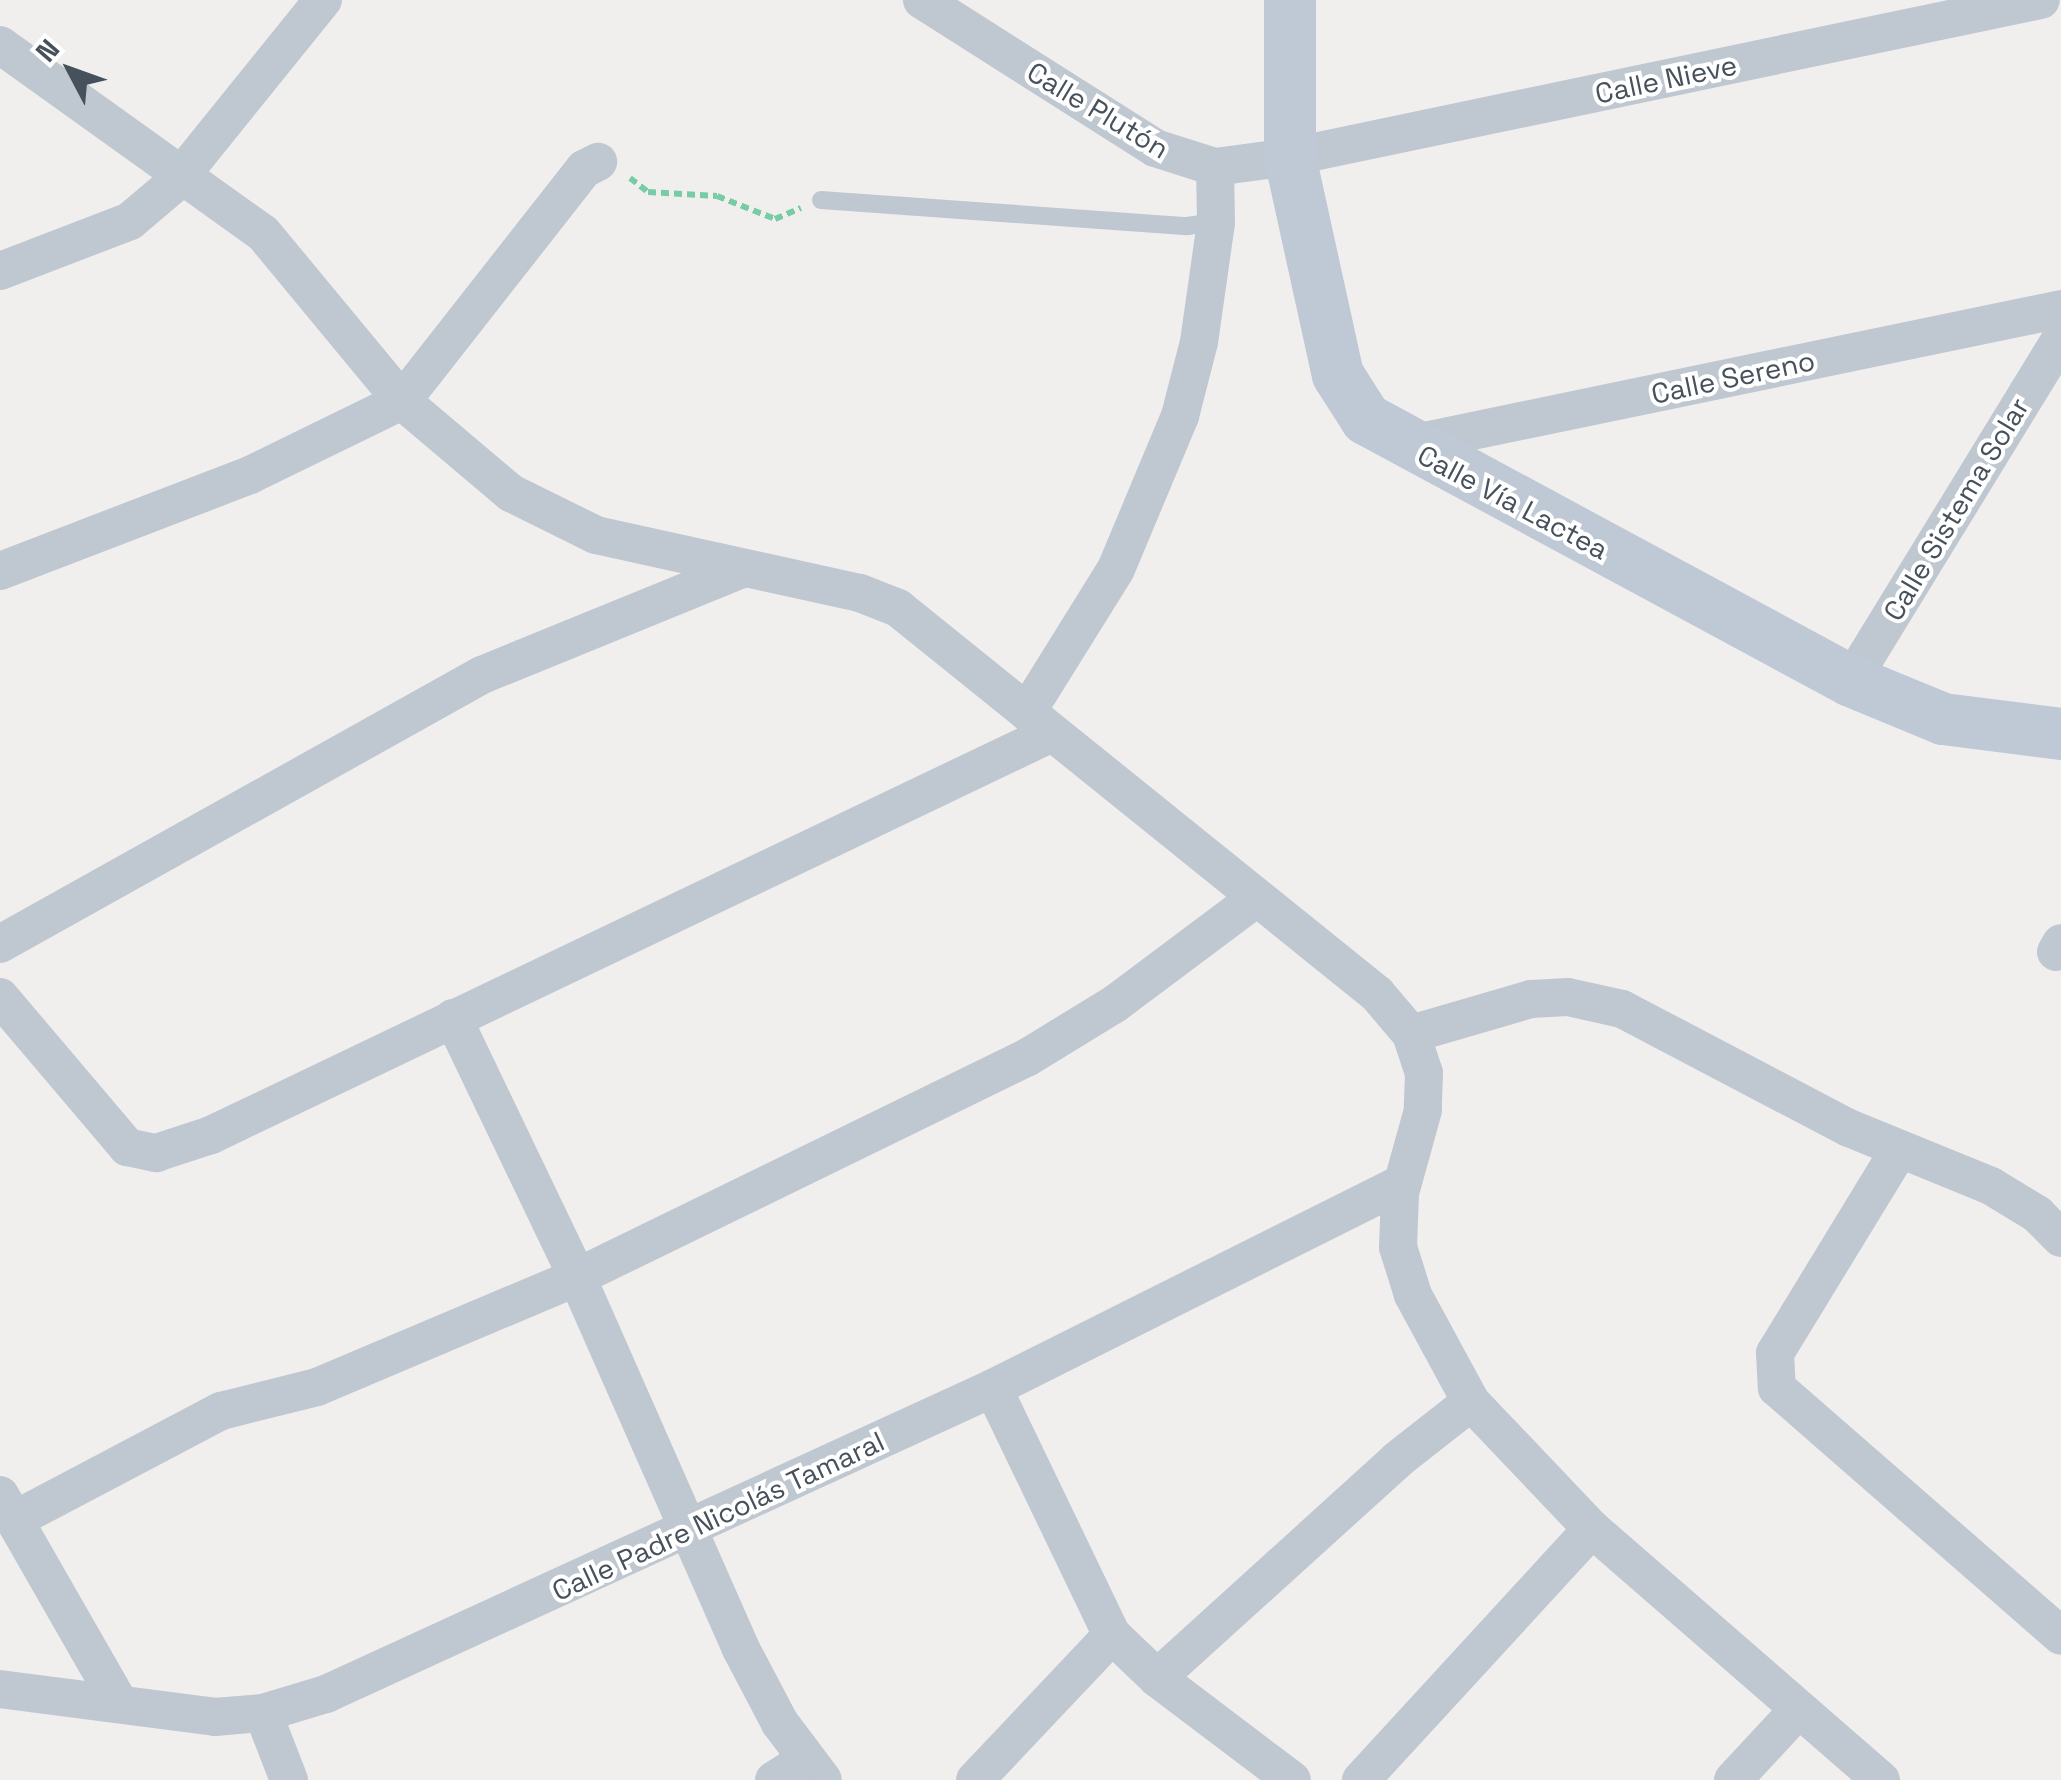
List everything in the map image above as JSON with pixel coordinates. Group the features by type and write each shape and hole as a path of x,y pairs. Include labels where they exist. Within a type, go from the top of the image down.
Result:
{"street":[{"path":"0,271 130,221 183,173 323,0"},
{"name":"Calle Plutón","path":"922,0 1155,148 1216,167 1290,158"},
{"name":"Calle Vía Lactea","path":"1290,0 1290,158 1338,375 1366,419 1406,445 1851,681 1943,719 2061,734"},
{"name":"Calle Nieve","path":"1290,158 2041,0"},
{"path":"0,45 183,173 288,260 402,401 470,463 550,514 596,535 898,608 1377,994 1411,1034 1424,1073 1423,1110 1403,1183 1398,1248 1413,1295 1471,1402 1592,1529 1882,1780"},
{"path":"0,570 250,475 402,401 584,169 598,162"},
{"path":"0,997 127,1147 144,1156 212,1135 1040,722 1116,569 1180,416 1200,342 1216,222 1216,167"},
{"name":"Calle Sereno","path":"1406,445 2061,309"},
{"name":"Calle Sistema Solar","path":"1851,681 2061,338"},
{"path":"0,944 482,674 744,568"},
{"path":"120,1703 7,1508 221,1410 318,1387 577,1277 1028,1057 1116,1003 1255,899"},
{"path":"1411,1034 1514,1002 1596,1001 1672,1031 1899,1150 1991,1186 2038,1214 2061,1238"},
{"path":"453,1018 577,1277 741,1649 801,1774"},
{"path":"1899,1150 1775,1353 1776,1388 2061,1636"},
{"name":"Calle Padre Nicolás Tamaral","path":"0,1689 215,1717 263,1713 326,1694 993,1388 1403,1183"},
{"path":"993,1388 1112,1635 1157,1678 1292,1780"},
{"path":"1157,1678 1331,1518 1471,1402"},
{"path":"1360,1780 1592,1529"},
{"path":"975,1780 1112,1635"},
{"path":"1733,1780 1798,1710"},
{"path":"263,1713 288,1780"}],"lane":[{"path":"821,200 1187,226 1216,222"}],"path":[{"path":"598,162 614,166 648,192 717,196 775,219 821,200"}]}
